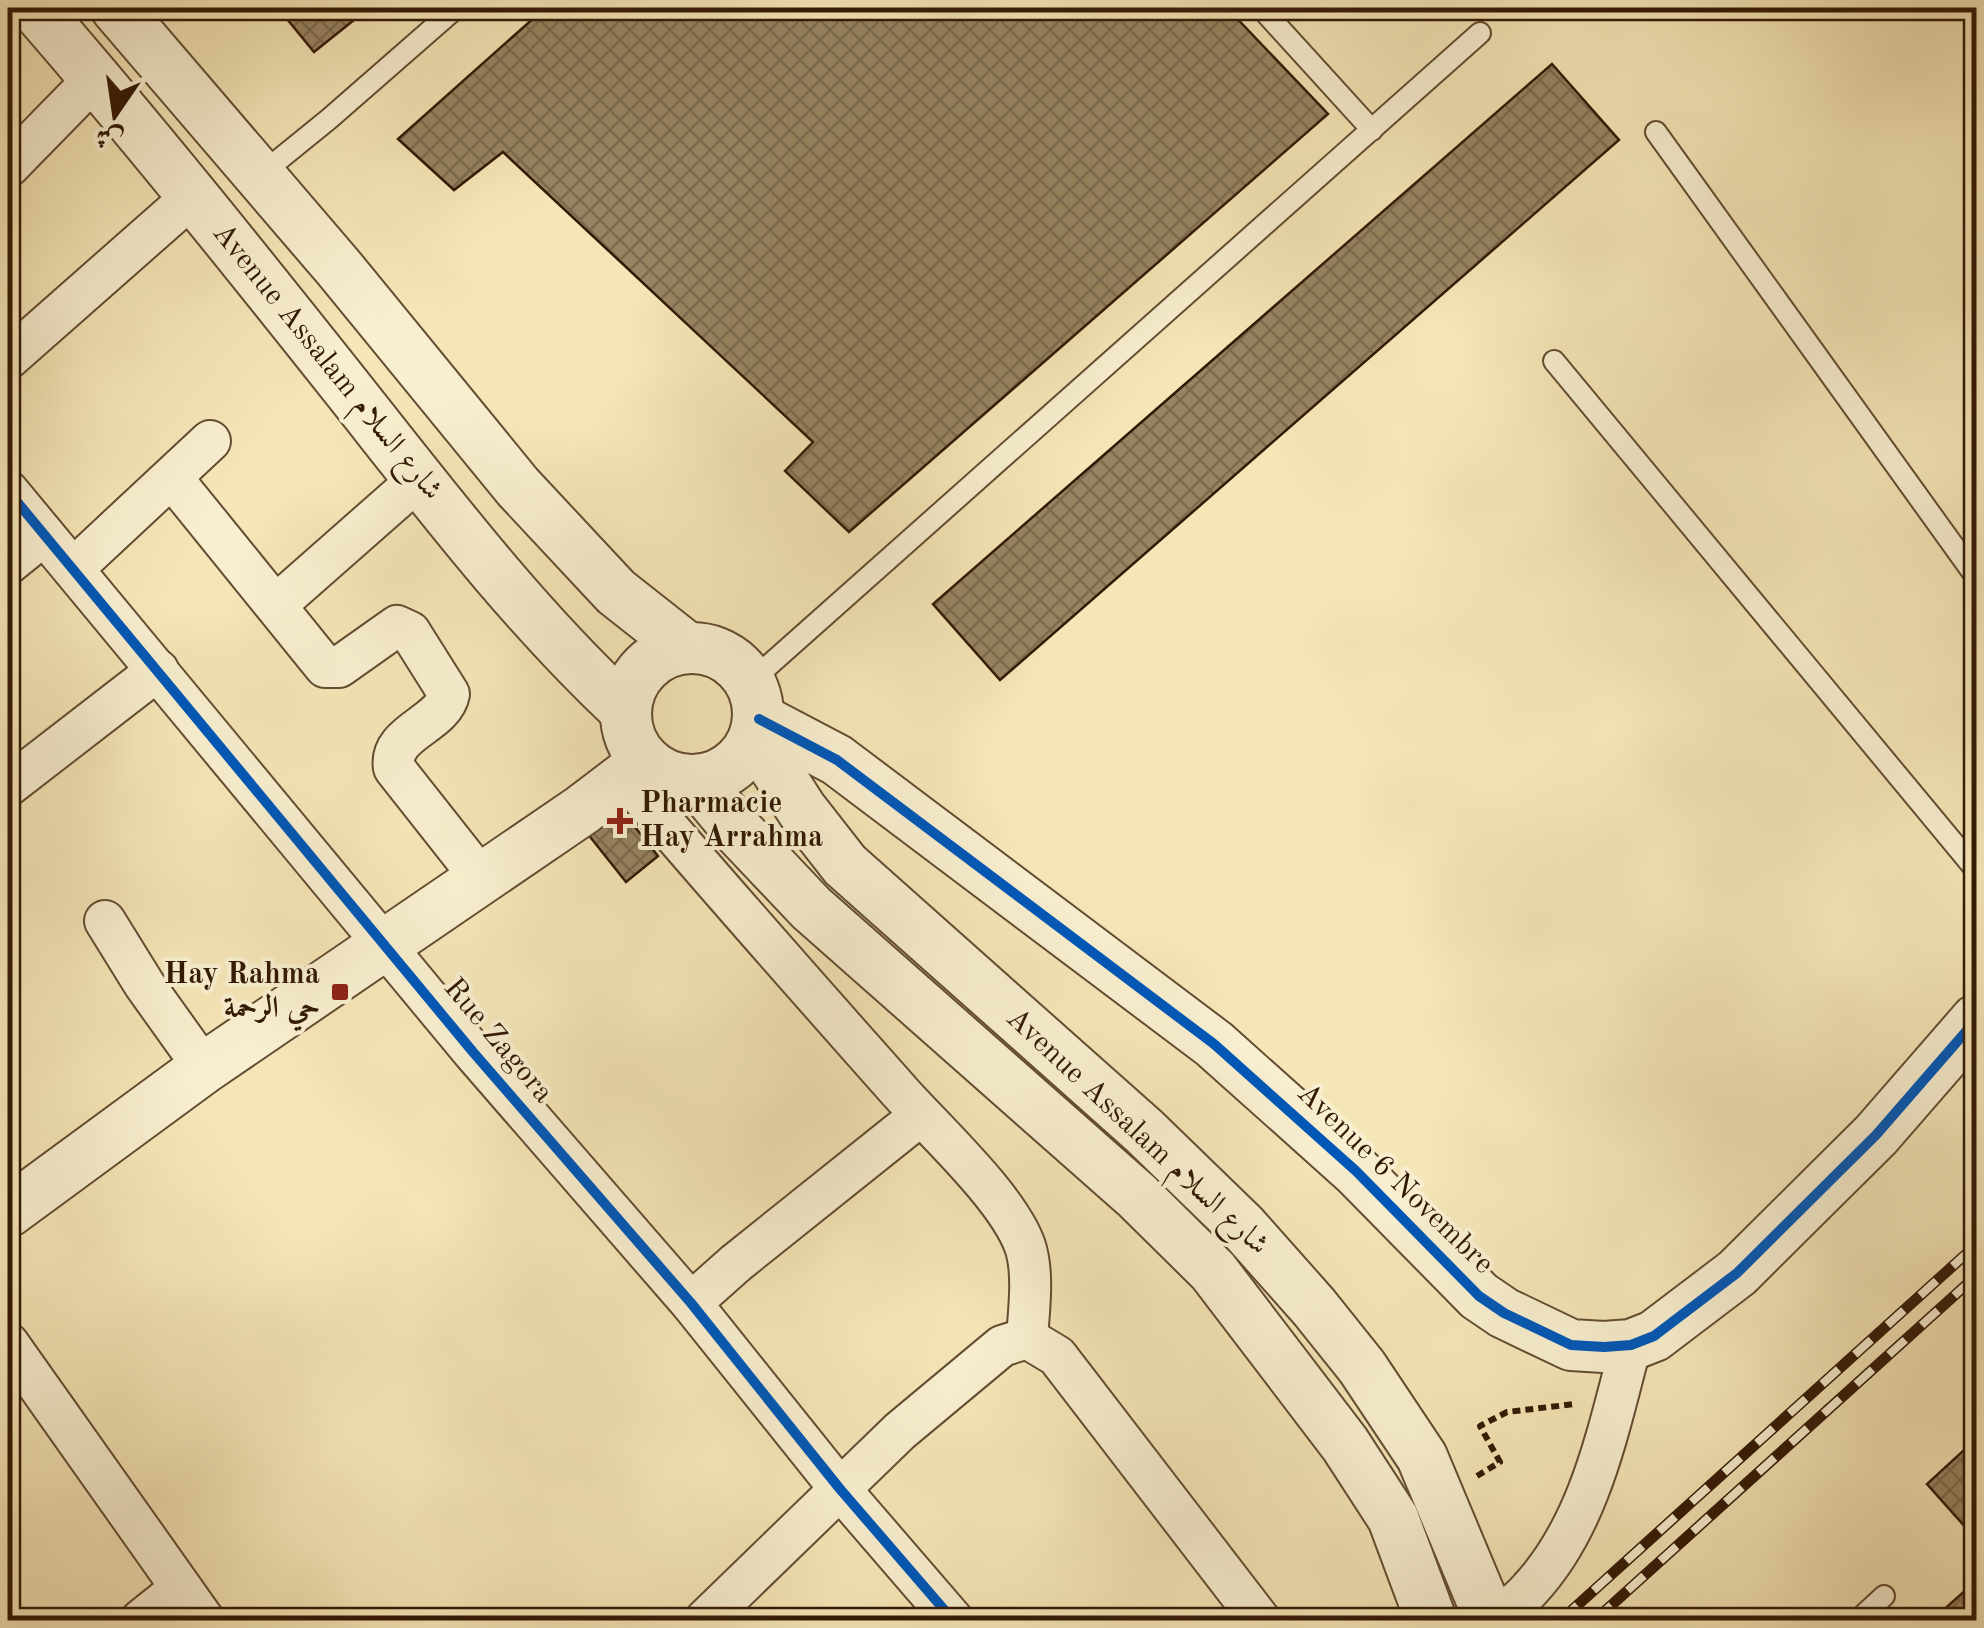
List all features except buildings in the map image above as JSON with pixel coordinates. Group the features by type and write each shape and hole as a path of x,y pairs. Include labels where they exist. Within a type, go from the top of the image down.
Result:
{"street":[{"name":"Avenue Assalam شارع السلام","path":"35,8 194,195 418,479 547,630 625,710"},
{"path":"116,8 562,536 616,592 687,648"},
{"path":"8,168 96,78"},
{"path":"8,359 194,195"},
{"path":"74,568 210,441"},
{"path":"172,478 329,670 397,626 410,632 446,684 447,703 398,748 393,757 394,768 480,878"},
{"path":"276,605 418,479"},
{"name":"Rue Zagora","path":"8,491 473,1052 691,1303 840,1489 953,1620"},
{"path":"8,564 44,535"},
{"path":"8,1212 204,1068 635,769 697,781 732,768 746,754 755,713 739,667 706,649 668,652 638,675 625,710 635,769 728,900 972,1168 1015,1225 1026,1248 1027,1338"},
{"path":"8,786 158,670"},
{"name":"Avenue Assalam شارع السلام","path":"755,713 816,828 845,865 1144,1130 1243,1227 1362,1367 1422,1457 1490,1613"},
{"name":"Avenue 6 Novembre","path":"755,713 860,776 942,842 1214,1044 1356,1171 1479,1296 1504,1313 1571,1345 1604,1348 1631,1345 1654,1336 1737,1273 1876,1135 1976,1020"},
{"path":"816,828 808,801 815,775 830,768 860,776"},
{"name":"Avenue Assalam شارع السلام","path":"697,781 811,908 1137,1196 1213,1271 1345,1444 1393,1518 1430,1620"},
{"path":"106,921 144,984 204,1068"},
{"path":"691,1303 921,1115"},
{"path":"705,1620 900,1431 1002,1346 1027,1338 1057,1356 1260,1620"},
{"path":"8,1343 192,1604 140,1620"},
{"path":"1490,1613 1529,1591 1568,1537 1598,1463 1631,1345"}],"lane":[{"path":"260,176 456,8"},
{"path":"1262,8 1372,130"},
{"path":"755,713 1372,130 1480,33"},
{"path":"1656,132 1976,578"},
{"path":"1554,361 1976,870"},
{"path":"1858,1620 1884,1596"}],"path":[{"path":"1440,1499 1500,1462 1480,1426 1507,1412 1616,1400"}],"railway":[{"path":"1561,1620 1976,1245"},
{"path":"1595,1620 1976,1276"}],"cycle path":[{"path":"8,491 473,1052 691,1303 840,1489 953,1620"},
{"path":"759,719 837,760 1214,1044 1356,1171 1479,1296 1504,1313 1571,1345 1631,1345 1654,1336 1737,1273 1876,1135 1976,1020"}],"place":[{"name":"Pharmacie Hay Arrahma","path":"620,821"},
{"name":"Hay Rahma حي الرحمة","path":"340,992"}]}
